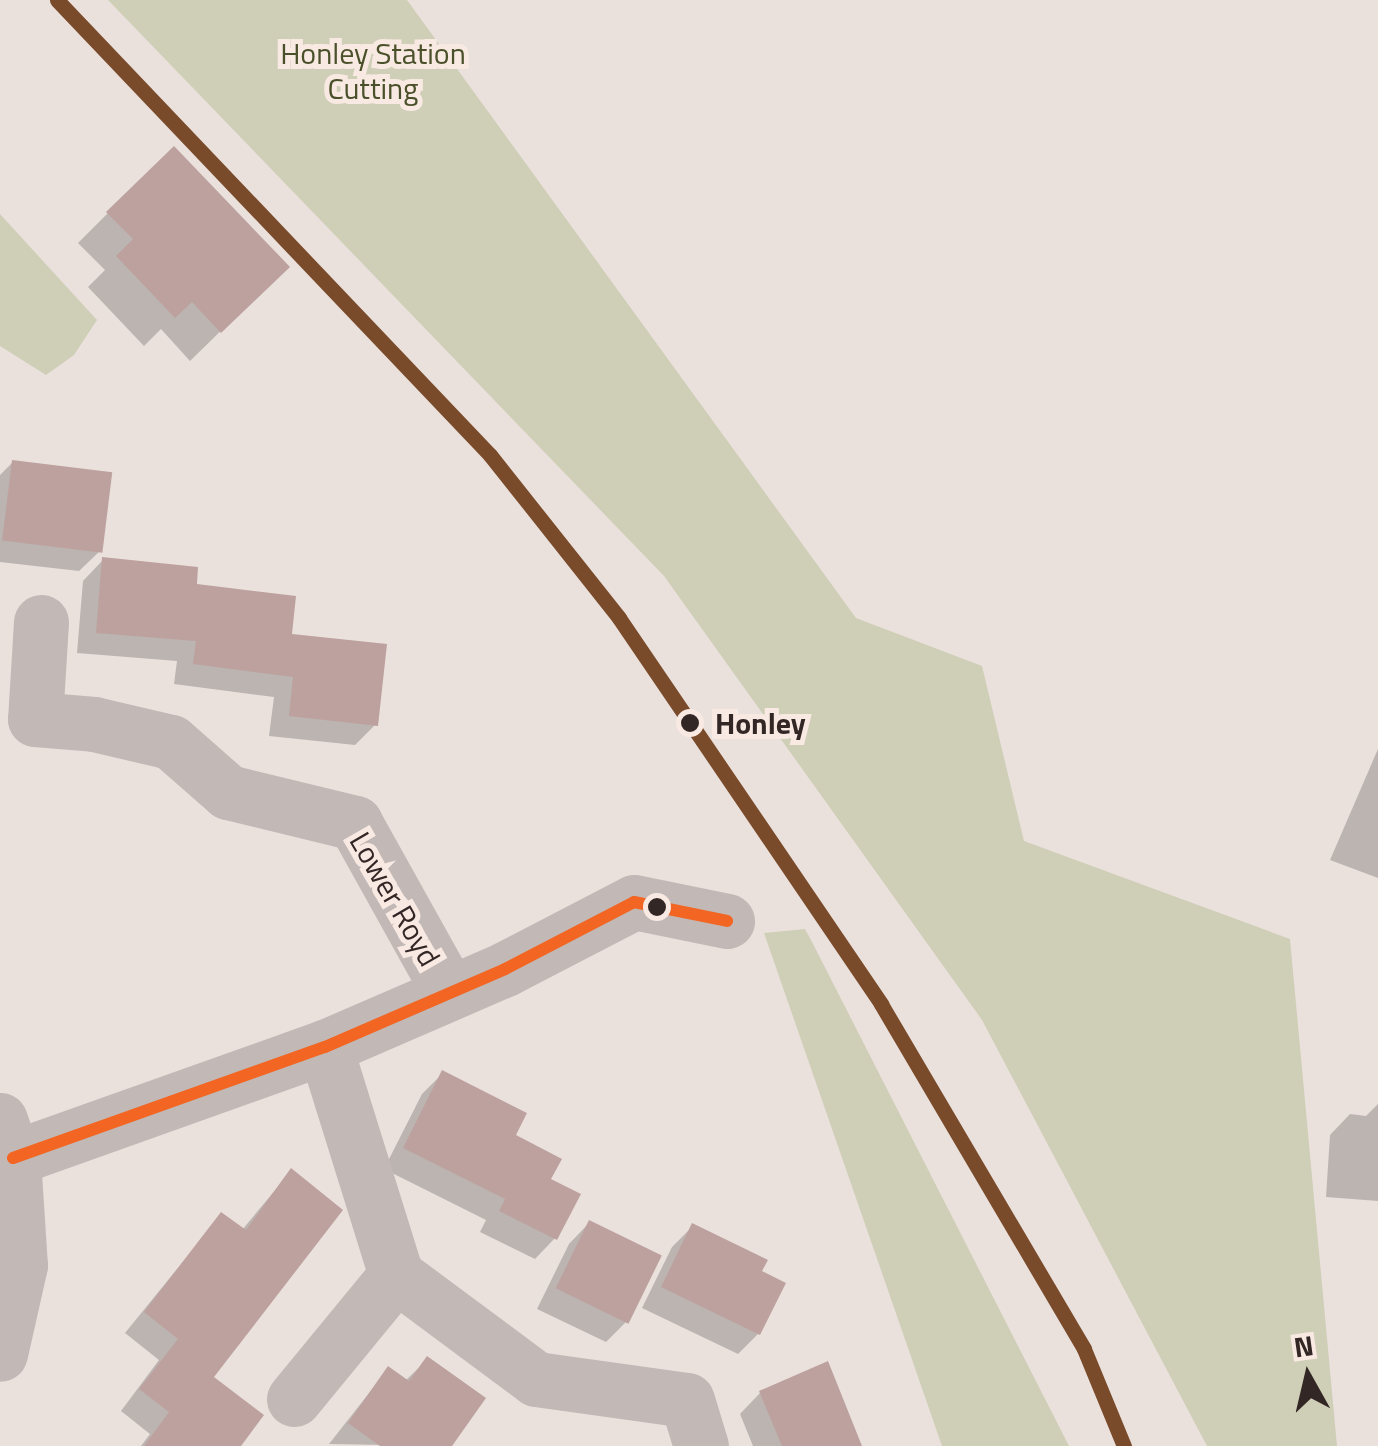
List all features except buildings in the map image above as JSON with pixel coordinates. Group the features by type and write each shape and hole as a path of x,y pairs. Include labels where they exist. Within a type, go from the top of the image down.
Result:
{"street":[{"name":"Lower Royd","path":"42,622 35,719 94,724 171,742 228,792 355,822 449,992"},
{"path":"0,1354 20,1265 6,1139 325,1047 564,942 634,902 727,921"},
{"path":"325,1047 396,1275 536,1379 687,1400 701,1446"},
{"path":"294,1399 396,1275"}],"green space":[{"name":"Honley Station Cutting","path":"108,0 407,0 856,618 982,666 1024,841 1290,939 1337,1446 1207,1446 982,1020 664,576"},
{"path":"0,214 97,320 74,355 46,375 0,346"},
{"path":"805,929 1069,1446 942,1446 764,933"}],"transit line":[{"path":"57,0 490,455 619,618 881,1004 1084,1349 1124,1446"},
{"path":"13,1158 325,1047 505,969 634,902 727,921"}],"place":[{"name":"Honley","path":"690,723"}]}
